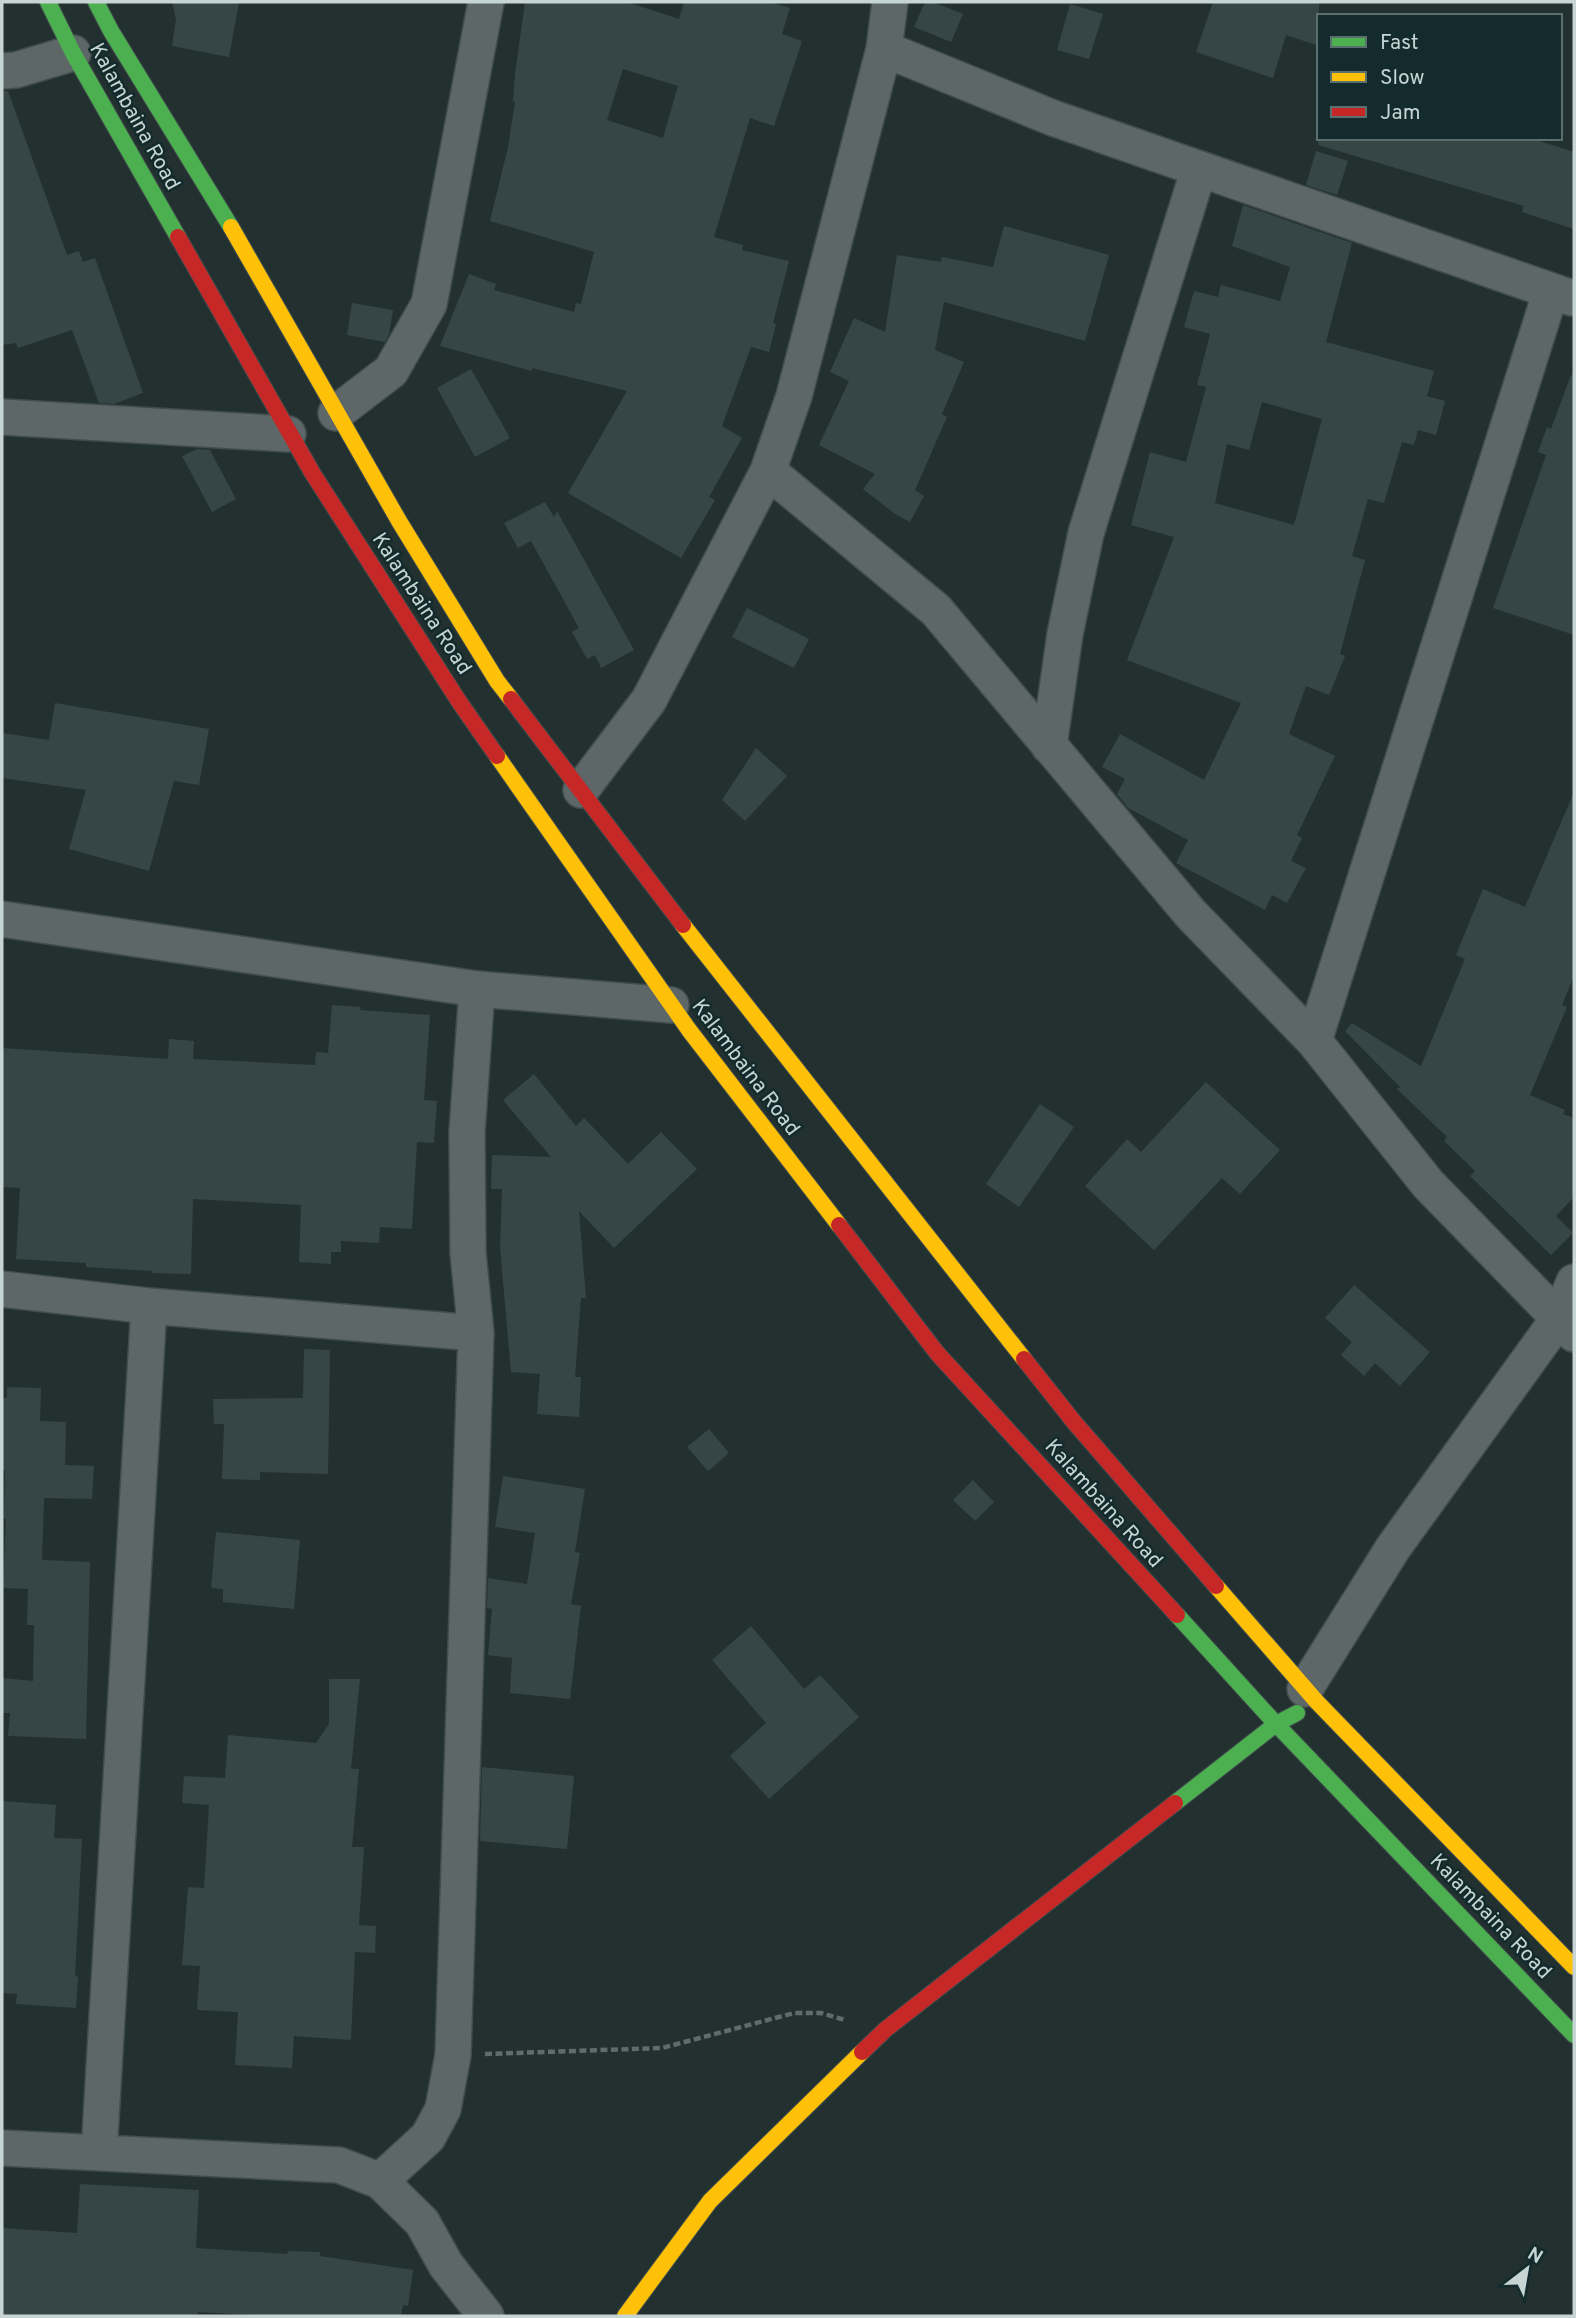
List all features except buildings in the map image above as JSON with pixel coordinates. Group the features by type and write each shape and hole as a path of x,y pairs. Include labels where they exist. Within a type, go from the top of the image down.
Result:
{"main road":[{"name":"Kalambaina Road","path":"48,2 73,52 288,434 460,703 671,1005 937,1353 1276,1724 1574,2035"},
{"name":"Kalambaina Road","path":"96,2 257,270 399,521 497,681 738,998 1074,1422 1311,1696 1574,1966"},
{"path":"625,2316 710,2201 886,2029 1311,1696"}],"street":[{"path":"336,413 391,371 429,304 486,2"},
{"path":"580,790 649,700 768,471 794,396 884,49 890,2"},
{"path":"884,49 1053,118 1563,295 1314,1041"},
{"path":"2,71 16,70 73,52"},
{"path":"1049,746 1065,634 1086,533 1199,169"},
{"path":"2,417 288,434"},
{"path":"768,471 936,610 1190,913 1314,1041 1428,1184 1567,1326"},
{"path":"2,919 477,989 671,1005"},
{"path":"380,2181 428,2137 443,2109 453,2055 476,1333 468,1253 467,1132 477,989"},
{"path":"1311,1696 1393,1548 1567,1326 1574,1282"},
{"path":"2,1289 149,1306 476,1333"},
{"path":"99,2153 149,1306"},
{"path":"2,2148 340,2165 380,2181 422,2222 446,2265 486,2316"}],"path":[{"path":"453,2055 662,2048 794,2013 821,2013 886,2029"}],"traffic: fast":[{"path":"48,2 73,53 178,237"},
{"path":"96,2 231,227"},
{"path":"1177,1615 1276,1724 1574,2035"},
{"path":"1175,1803 1276,1724 1297,1713"}],"traffic: slow":[{"path":"231,227 399,521 497,681 511,699"},
{"path":"497,756 689,1030 839,1225"},
{"path":"683,925 1024,1359"},
{"path":"1216,1586 1317,1702 1574,1967"},
{"path":"625,2316 710,2201 862,2052"}],"traffic: jam":[{"path":"178,237 313,474 497,756"},
{"path":"511,699 683,925"},
{"path":"839,1225 937,1353 1177,1615"},
{"path":"1024,1359 1074,1422 1216,1586"},
{"path":"862,2052 886,2029 1175,1803"}]}
